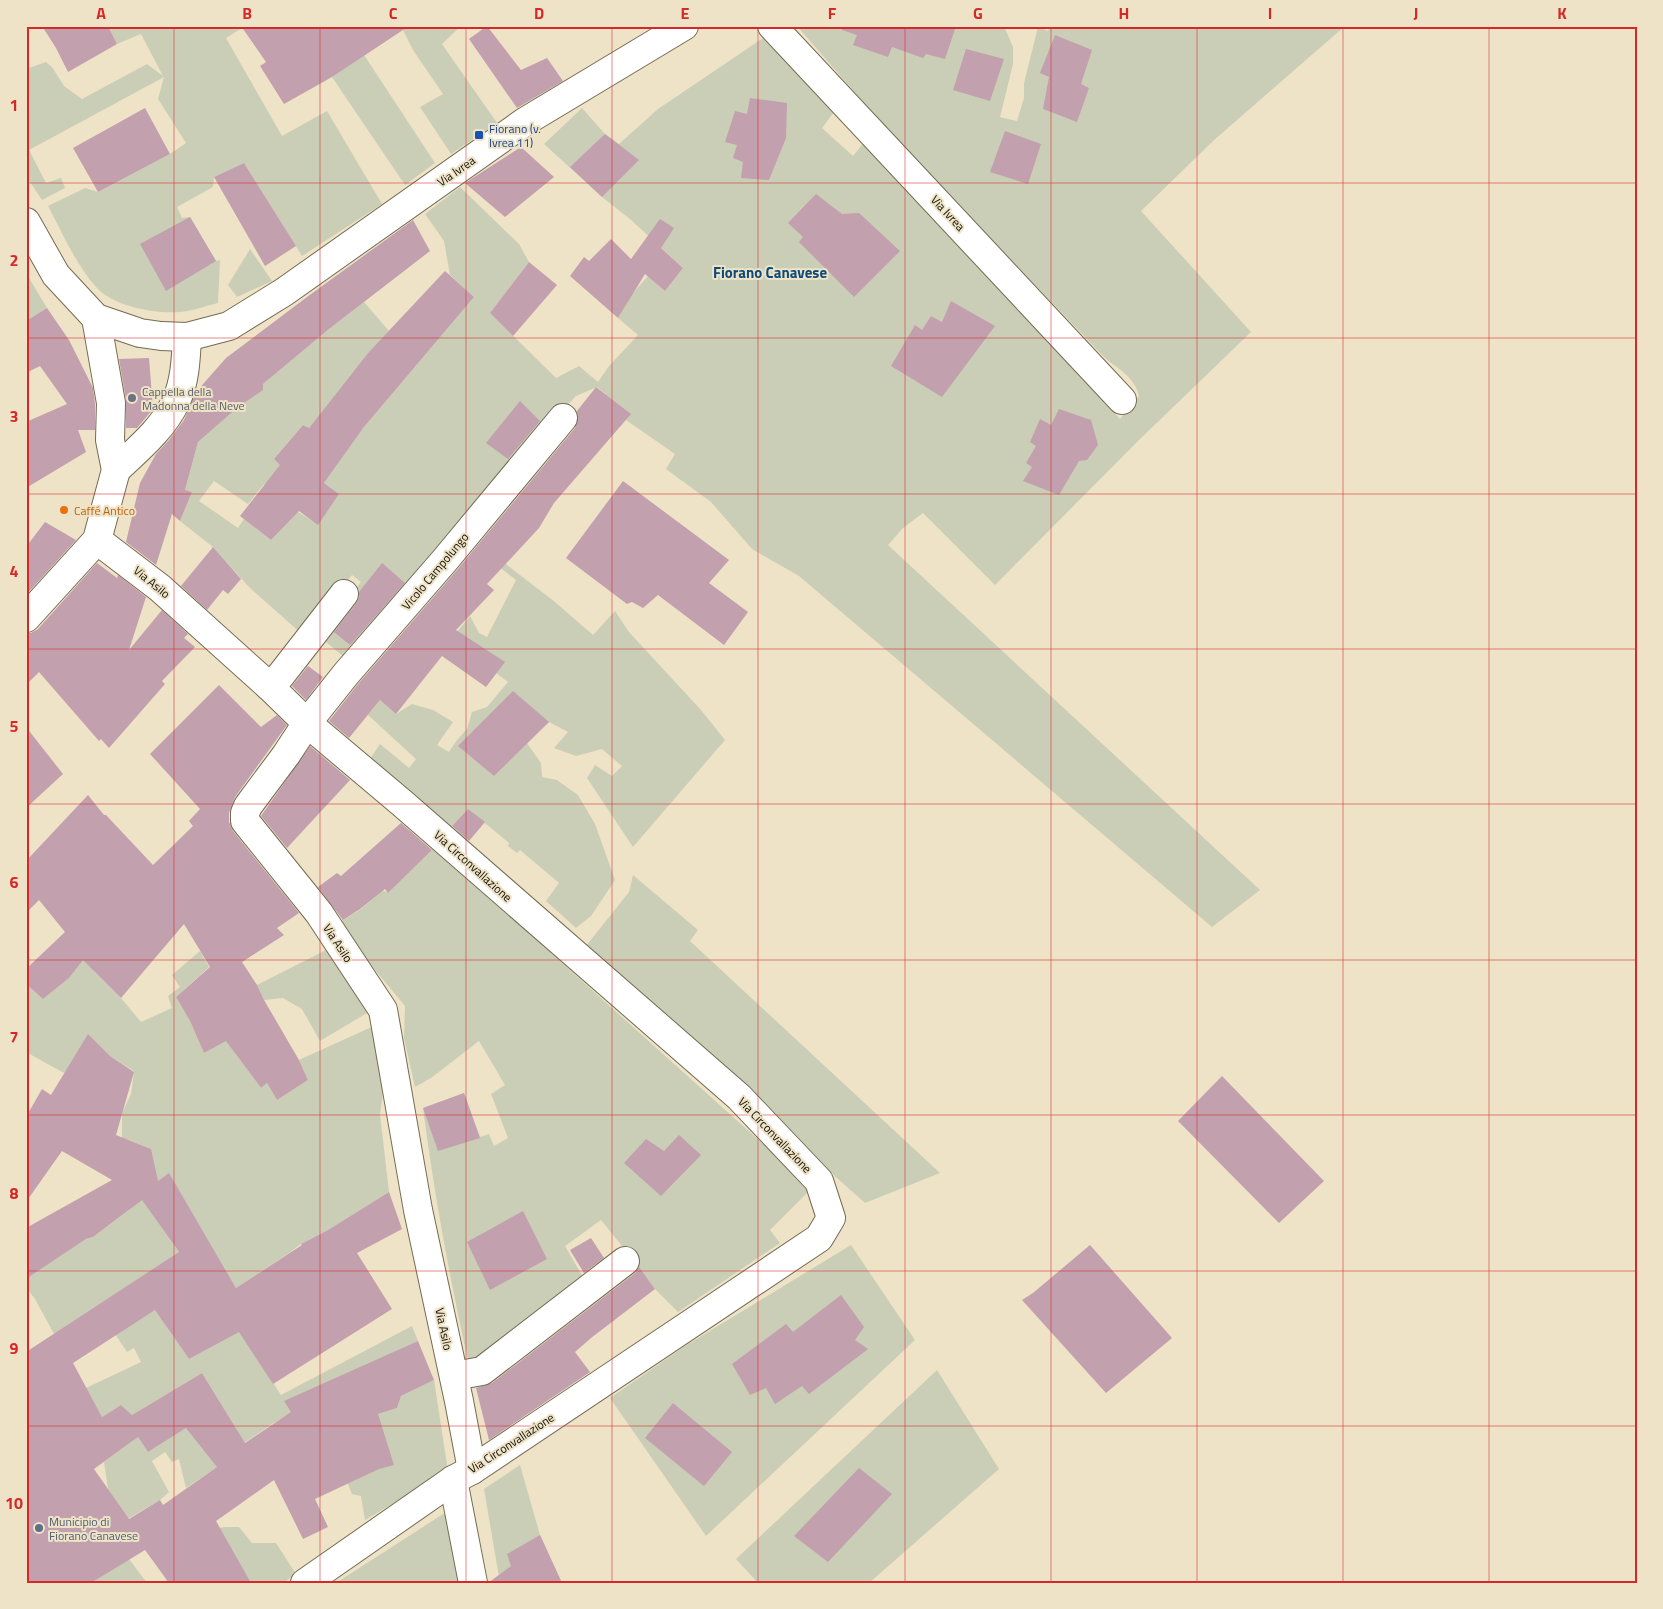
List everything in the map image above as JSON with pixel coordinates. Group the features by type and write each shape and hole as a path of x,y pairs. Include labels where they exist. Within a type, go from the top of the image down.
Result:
{"street":[{"name":"Via Ivrea","path":"96,318 140,333 187,337 229,326 284,292 526,121 684,26"},
{"name":"Via Ivrea","path":"772,26 1122,400"},
{"path":"26,222 56,275 96,318 111,403 110,440 116,470 97,540 26,618"},
{"path":"116,470 155,432 176,401 185,367 187,337"},
{"name":"Vicolo Campolungo","path":"307,723 346,674 445,560 563,418"},
{"name":"Via Asilo","path":"97,540 160,588 307,723 248,806 245,821 318,912 383,1010 418,1210 454,1376 474,1583"},
{"path":"270,687 344,594"},
{"name":"Via Circonvallazione","path":"305,1583 818,1238 831,1218 819,1181 738,1096 402,803 307,723"},
{"path":"454,1376 482,1371 625,1261"}],"green space":[{"path":"108,26 241,26 242,28 226,38 282,136 327,111 382,204 302,256 244,163 214,177 213,187 177,207 182,218 190,217 216,261 220,260 218,303 194,310 159,312 136,308 105,295 89,279 70,249 48,206 85,188 98,192 170,154 186,143 158,99 164,77 29,150 46,183 61,178 65,188 42,200 26,176 26,69 46,62 52,67 64,86 82,99 147,64 163,76 141,34 117,44"},
{"path":"401,26 461,26 442,44 497,123 451,154 420,107 443,94 413,50"},
{"path":"797,26 941,26 965,28 1004,26 1013,47 1013,64 1000,117 1017,121 1024,98 1024,83 1038,27 1048,31 1050,26 1345,26 1213,141 1141,211 1251,332 1139,440 995,585 923,513 903,528 888,545 1260,890 1212,927 799,576 752,549 711,502 666,469 675,454 626,420 630,414 597,387 576,396 551,422 351,663 319,636 361,582 352,575 303,635 249,587 213,547 180,521 192,492 185,490 198,442 263,384 364,302 389,331 368,353 309,428 303,425 274,459 311,489 298,512 318,524 339,494 324,483 364,427 474,297 450,275 444,241 425,214 460,187 519,244 529,262 490,313 556,378 579,366 598,382 609,366 638,335 618,318 633,293 648,276 665,291 683,268 544,144 582,108 605,134 619,144 658,109 763,38 837,108 822,128 853,156 865,141 1120,419 1139,396 1131,379 1106,359 897,141","holes":["214,481 248,504 264,484 297,512 271,540 244,519 238,528 199,501"]},
{"path":"364,55 435,163 405,185 332,77"},
{"path":"250,249 272,281 237,297 228,285"},
{"path":"26,273 47,308 26,321"},
{"path":"489,551 555,602 593,635 615,611 629,632 701,710 725,740 633,847 587,778 595,765 612,776 622,766 602,749 576,756 554,748 568,732 549,722 527,743 541,763 542,777 557,780 578,795 595,824 615,880 591,916 576,928 546,901 559,883 520,850 517,853 508,846 509,843 468,809 447,831 370,759 380,744 409,768 416,759 368,715 380,700 396,714 412,704 433,710 453,722 437,745 449,752 467,729 472,712 487,707 508,682 451,639 470,616 479,633 487,637 516,580 485,556"},
{"path":"434,848 812,1188 770,1230 780,1243 678,1312 655,1289 601,1220 565,1246 587,1284 469,1365 443,1237 423,1108 464,1093 480,1137 489,1134 494,1146 508,1138 491,1094 505,1085 479,1041 431,1078 415,1087 404,1038 405,1006 337,924 361,909 382,891 389,892"},
{"path":"633,875 698,930 690,941 940,1173 865,1203 582,951 629,892"},
{"path":"91,949 105,959 95,972 121,998 141,1022 172,1008 168,996 180,987 172,975 200,951 209,967 176,997 190,1021 204,1053 238,1034 235,1053 261,1088 267,1083 277,1100 308,1080 299,1060 376,1025 386,1074 380,1114 389,1192 328,1230 301,1244 236,1288 169,1174 138,1194 219,1309 162,1264 54,1334 35,1299 26,1287 26,1279 86,1239 93,1237 129,1210 151,1149 129,1140 122,1142 122,1113 131,1094 134,1071 110,1056 64,1073 26,1052 26,984 43,999 69,978"},
{"path":"328,949 367,1013 320,1041 302,1009 283,998 264,1000 257,985"},
{"path":"851,1245 915,1340 706,1536 610,1398 685,1346"},
{"path":"158,1308 168,1329 189,1359 254,1323 255,1356 281,1395 412,1326 418,1341 337,1378 340,1386 272,1424 241,1445 217,1467 186,1488 179,1459 172,1462 165,1452 152,1461 169,1492 160,1500 119,1524 108,1489 104,1462 138,1437 148,1452 186,1428 237,1430 202,1373 132,1415 121,1405 102,1417 86,1388 141,1362 134,1348 127,1352 115,1334"},
{"path":"937,1370 999,1469 869,1583 758,1583 736,1559"},
{"path":"434,1380 448,1471 365,1520 361,1496 352,1494 336,1453 355,1421 397,1408 401,1396"},
{"path":"520,1465 540,1535 562,1583 500,1583 484,1489"},
{"path":"443,1514 450,1516 466,1583 336,1583"},
{"path":"239,1527 252,1543 276,1543 296,1574 283,1583 167,1583 166,1578 209,1529"},
{"path":"129,1559 147,1583 91,1583"}],"building":[{"path":"42,26 108,26 117,44 68,72"},
{"path":"241,26 409,26 332,77 284,104 260,66 266,62"},
{"path":"487,26 521,70 547,58 563,81 517,108 469,39"},
{"path":"843,26 941,26 955,29 945,59 926,54 923,58 892,47 888,57 853,45 857,35 842,30"},
{"path":"1055,35 1092,50 1081,84 1089,88 1077,122 1043,109 1049,77 1040,73"},
{"path":"966,49 1004,59 990,101 953,90"},
{"path":"750,98 787,103 786,138 769,180 741,178 743,162 733,158 737,145 725,142 735,111 747,114"},
{"path":"145,108 170,154 98,192 73,148"},
{"path":"1005,131 1041,144 1028,184 990,172"},
{"path":"605,134 639,160 602,197 570,167"},
{"path":"521,147 554,177 505,217 465,183"},
{"path":"244,163 296,246 265,266 214,177"},
{"path":"816,194 842,214 859,213 900,251 854,297 799,242 803,237 788,223"},
{"path":"190,217 216,261 166,291 140,244"},
{"path":"660,219 674,228 661,248 683,268 665,291 645,274 618,318 570,276 584,257 589,261 611,239 631,259"},
{"path":"413,220 430,251 329,329 263,384 263,390 238,407 198,442 185,490 192,492 180,521 172,514 156,565 126,542 140,483 156,454 184,420 196,392 226,358"},
{"path":"529,262 557,285 513,336 490,313"},
{"path":"445,271 474,297 364,427 324,483 339,494 318,525 299,511 271,540 240,516 280,465 274,459 303,425 309,428 368,353"},
{"path":"951,301 995,326 942,397 891,366 915,325 922,330 931,316 942,322"},
{"path":"47,308 69,340 93,388 95,430 78,430 86,452 26,488 26,422 67,404 40,366 26,373 26,321"},
{"name":"Cappella della Madonna della Neve","path":"149,358 153,409 137,428 126,428 126,400 119,359"},
{"path":"596,387 631,414 554,503 539,528 487,584 494,590 456,630 505,662 486,687 442,656 396,714 380,700 349,738 329,721 358,684 457,570 575,428 578,420 577,411"},
{"path":"520,401 540,421 508,459 486,443"},
{"path":"1059,409 1091,420 1098,445 1087,460 1079,461 1059,495 1023,481 1032,467 1026,463 1036,446 1030,442 1040,419 1051,425"},
{"path":"623,481 729,560 709,583 748,612 724,645 658,595 643,608 632,602 627,604 566,558"},
{"path":"45,522 76,540 26,595 26,547"},
{"path":"213,547 241,579 228,594 223,590 207,610 181,586"},
{"path":"97,563 117,578 118,575 146,597 129,650 162,610 188,634 184,638 195,647 162,681 165,684 109,748 101,739 99,741 39,672 26,685 26,633 31,633 38,629"},
{"path":"382,563 405,583 350,645 334,632 356,604 359,592"},
{"path":"308,666 323,677 306,700 292,686"},
{"path":"219,685 261,727 277,715 287,725 235,797 229,813 229,822 233,831 299,913 277,928 284,935 242,962 299,1060 308,1080 277,1100 267,1083 261,1088 226,1041 204,1053 190,1021 176,997 210,967 184,924 121,998 83,960 69,978 43,999 26,984 26,969 65,932 39,900 26,913 26,861 88,795 104,815 153,865 193,826 189,821 200,809 150,754"},
{"path":"513,691 549,722 494,776 458,746"},
{"path":"26,727 63,774 26,808"},
{"path":"310,746 350,780 287,848 261,816"},
{"path":"468,809 485,822 469,841 452,826"},
{"path":"401,823 432,850 388,893 385,889 343,920 318,887 337,873 341,876"},
{"path":"88,1034 110,1056 134,1072 116,1135 151,1149 158,1181 169,1173 236,1288 301,1244 328,1230 389,1192 402,1229 357,1253 392,1309 273,1384 239,1332 189,1359 155,1310 73,1363 102,1417 121,1405 132,1415 202,1373 245,1443 291,1412 284,1401 418,1341 434,1380 401,1396 397,1408 378,1414 394,1465 379,1469 315,1499 328,1527 303,1539 274,1480 216,1521 251,1583 169,1583 145,1550 91,1583 26,1583 26,1352 179,1252 142,1200 93,1237 86,1239 26,1279 26,1228 112,1180 62,1151 26,1202 26,1117 42,1089 51,1095","holes":["186,1428 217,1467 163,1505 160,1500 129,1519 94,1469 138,1437 148,1452"]},
{"path":"1222,1076 1324,1181 1279,1223 1178,1121"},
{"path":"464,1093 480,1138 438,1151 423,1108"},
{"path":"679,1135 701,1155 661,1196 624,1163 646,1139 664,1151"},
{"path":"523,1211 547,1259 490,1290 467,1242"},
{"path":"591,1238 604,1258 584,1273 570,1250"},
{"path":"1090,1245 1172,1338 1106,1393 1022,1300"},
{"path":"639,1267 655,1289 575,1352 590,1372 489,1440 476,1388 492,1383 635,1273"},
{"path":"841,1295 864,1327 855,1340 868,1349 809,1394 802,1386 775,1404 766,1388 750,1395 732,1364 786,1324 793,1332"},
{"path":"673,1403 732,1452 704,1486 645,1438"},
{"path":"859,1468 892,1494 828,1562 794,1536"},
{"path":"540,1535 562,1583 488,1583 511,1566 507,1554"}],"place":[{"name":"Fiorano (v. Ivrea 11)","path":"479,135"},
{"name":"Cappella della Madonna della Neve","path":"132,398"},
{"name":"Caffé Antico","path":"64,510"},
{"name":"Municipio di Fiorano Canavese","path":"39,1528"}],"district":[{"name":"Fiorano Canavese","path":"770,272"}]}
